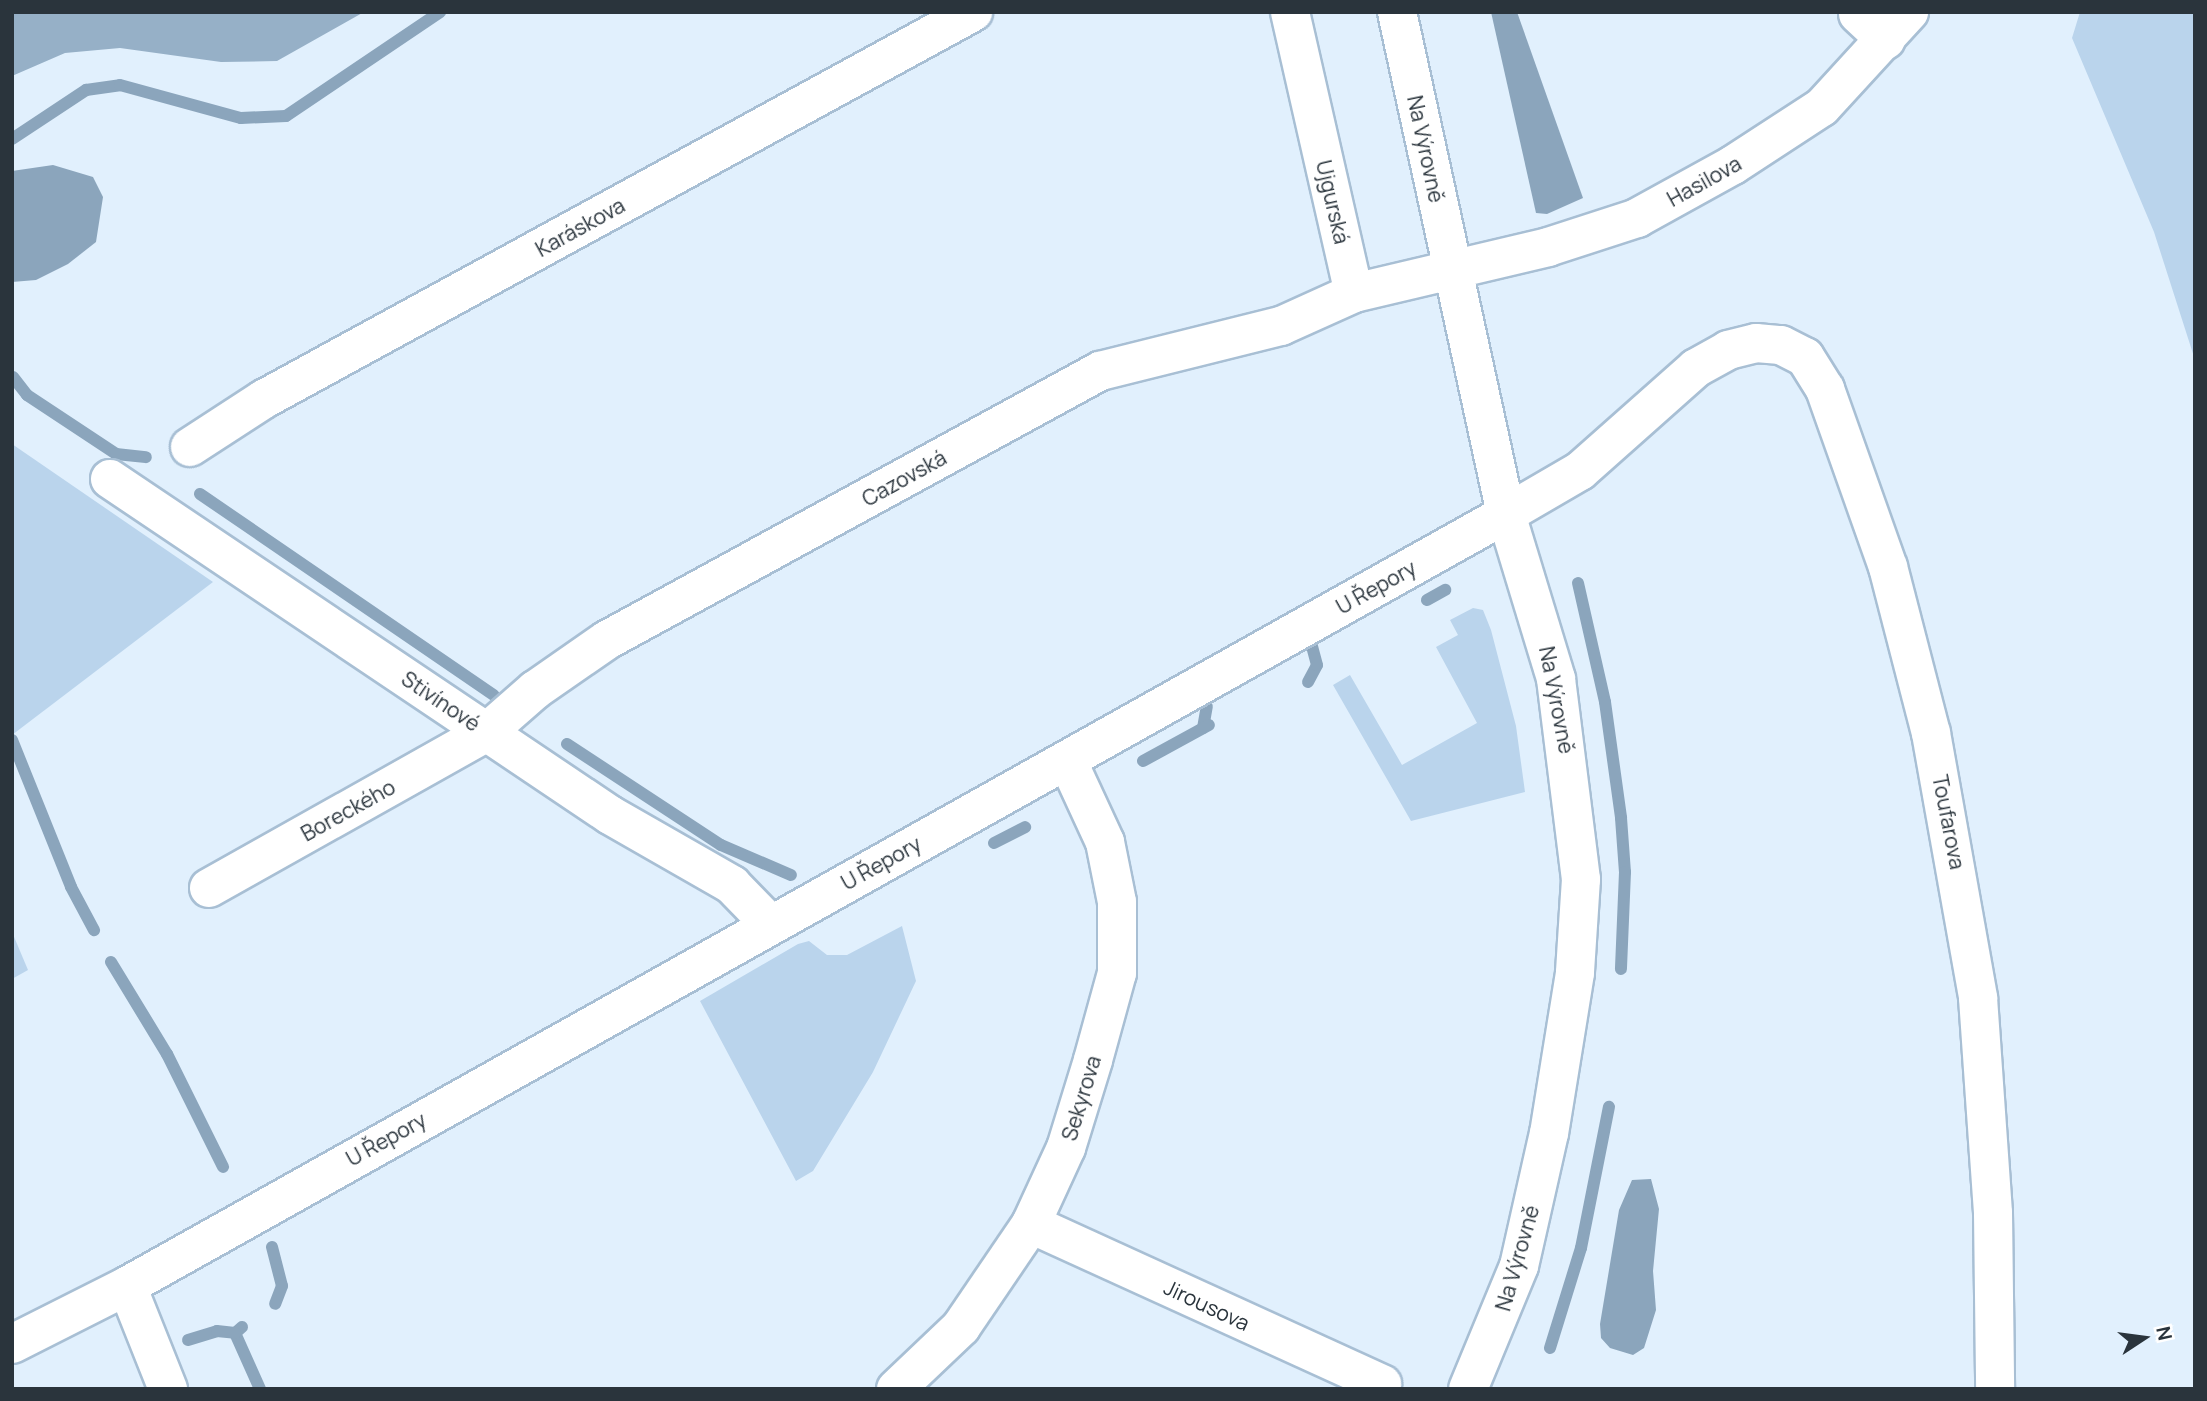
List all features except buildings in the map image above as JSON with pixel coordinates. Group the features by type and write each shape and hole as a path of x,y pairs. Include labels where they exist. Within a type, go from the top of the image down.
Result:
{"street":[{"name":"Karáskova","path":"190,447 276,393 973,12"},
{"name":"Ujgurská","path":"1290,12 1354,293"},
{"name":"Na Výrovně","path":"1397,12 1506,514 1556,679 1581,879 1575,973 1549,1133 1519,1266 1468,1389"},
{"path":"1858,14 1897,26"},
{"name":"Hasilova","path":"1453,269 1548,247 1637,218 1733,166 1822,107 1897,26"},
{"path":"1354,293 1453,269"},
{"name":"Cazovská","path":"487,732 535,690 607,640 1100,371 1281,326 1354,293"},
{"name":"Toufarova","path":"1728,349 1756,343 1781,345 1805,357 1825,389 1888,567 1931,733 1978,998 1993,1213 1995,1389"},
{"name":"U Řepory","path":"12,1345 127,1286 770,924 1068,762 1506,514 1580,471 1696,368 1728,349"},
{"name":"Stivínové","path":"110,479 610,815 732,885 770,924"},
{"name":"Boreckého","path":"209,888 487,732"},
{"name":"Sekyrova","path":"896,1389 961,1327 1031,1224 1066,1147 1117,973 1117,902 1105,842 1068,762"},
{"name":"Jirousova","path":"1031,1224 1382,1384"},
{"path":"127,1286 168,1389"}],"shaded area":[{"path":"12,12 364,12 277,61 221,62 120,48 65,53 12,76"},
{"path":"1491,12 1517,12 1583,198 1547,214 1536,213"},
{"path":"2080,12 2195,12 2195,360 2154,232 2072,38"},
{"path":"53,165 93,177 103,197 96,242 68,264 36,280 12,282 12,171"},
{"path":"12,444 213,582 12,735"},
{"path":"1473,608 1483,610 1491,630 1516,726 1525,792 1411,821 1333,685 1350,675 1402,765 1477,723 1436,647 1458,635 1450,620"},
{"path":"902,926 916,981 873,1072 813,1171 796,1181 700,1001 798,944 809,941 827,955 847,955"},
{"path":"12,932 28,970 12,979"},
{"path":"1651,1179 1659,1209 1653,1271 1656,1310 1644,1348 1633,1355 1610,1348 1601,1338 1600,1324 1619,1210 1632,1180"}],"waterway":[{"path":"12,139 86,90 120,85 241,118 286,116 440,12"},
{"path":"13,377 27,395 116,454 146,457"},
{"path":"200,494 494,695"},
{"path":"1578,583 1605,702 1621,818 1625,872 1621,969"},
{"path":"1427,600 1445,590"},
{"path":"1308,682 1317,665 1311,643"},
{"path":"1203,728 1207,706"},
{"path":"1143,761 1209,725"},
{"path":"12,740 71,887 94,930"},
{"path":"567,744 721,845 791,875"},
{"path":"994,843 1025,827"},
{"path":"111,962 167,1054 223,1167"},
{"path":"1550,1348 1581,1248 1609,1107"},
{"path":"272,1247 282,1286 275,1304"},
{"path":"242,1327 235,1333 260,1389"},
{"path":"188,1340 217,1331 235,1333"}]}
